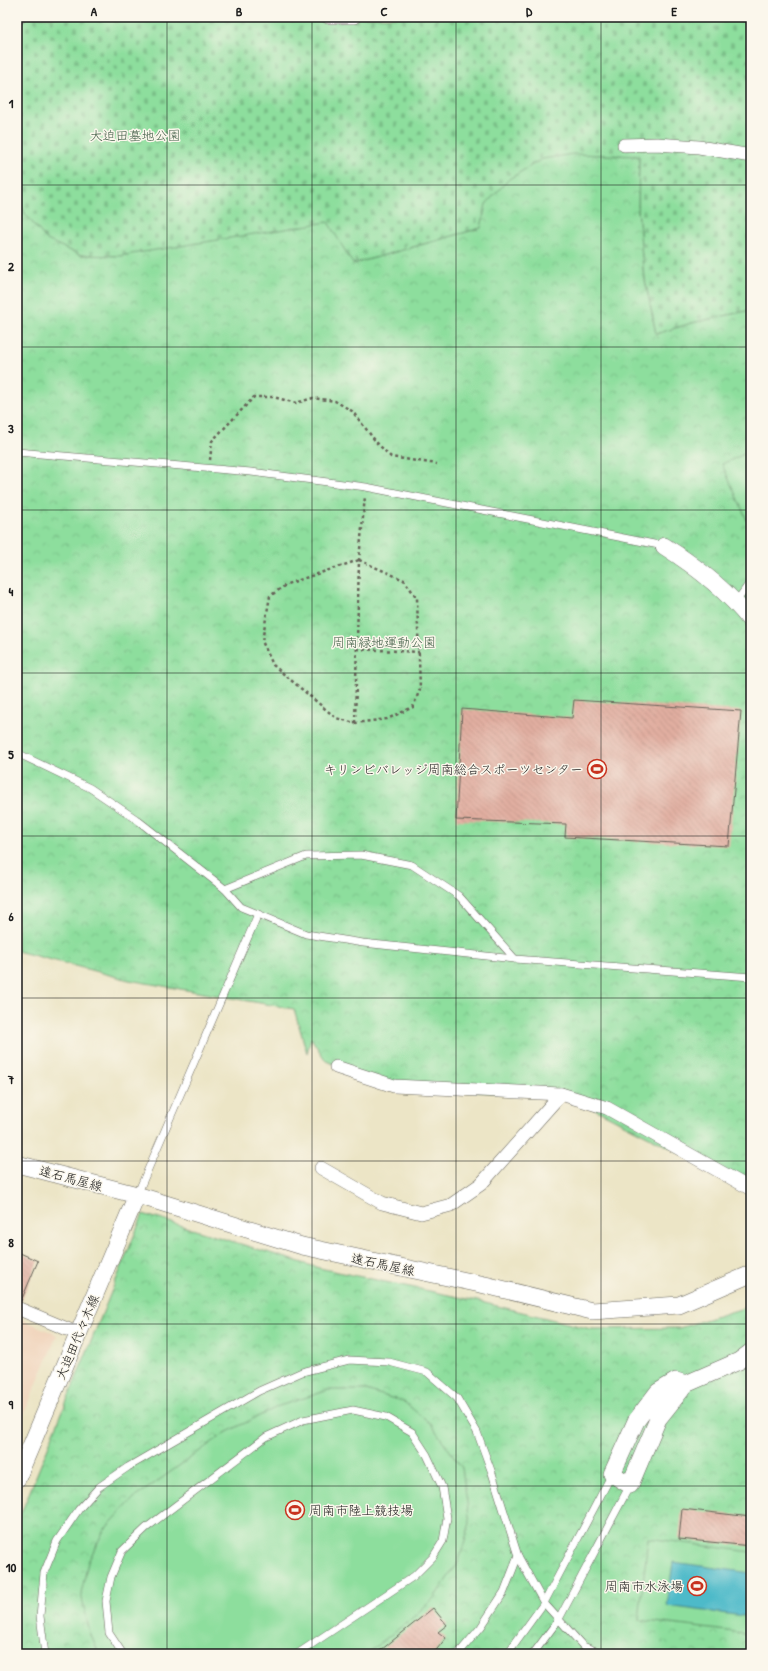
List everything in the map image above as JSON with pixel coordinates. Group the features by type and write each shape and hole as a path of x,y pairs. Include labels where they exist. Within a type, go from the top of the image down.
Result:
{"street":[{"path":"328,17 354,17"},
{"path":"624,145 657,144 700,147 751,156"},
{"path":"664,546 694,565 736,602 751,621"},
{"path":"336,1067 394,1086 562,1094 607,1108 751,1189"},
{"path":"321,1168 382,1203 421,1214 451,1205 481,1184 562,1094"},
{"name":"遠石馬屋線","path":"17,1164 137,1195 302,1246 485,1285 592,1311 679,1305 751,1274"},
{"name":"大迫田代々木線","path":"17,1479 137,1195"},
{"path":"17,1308 79,1334"},
{"path":"686,1384 676,1381 658,1392 636,1421 612,1474 630,1485 658,1419 686,1384 739,1361 751,1352"}],"lane":[{"path":"17,452 209,469 366,487 664,546"},
{"path":"736,602 751,581"},
{"path":"17,753 90,788 136,819 225,889 241,907 306,934 363,943 515,959 751,977"},
{"path":"225,889 306,856 361,855 412,865 459,896 515,959"},
{"path":"137,1195 258,914"},
{"path":"45,1654 40,1616 44,1573 57,1541 79,1508 99,1487 128,1467 259,1391 302,1372 349,1360 390,1362 427,1372 457,1398 477,1432 492,1473 518,1556 544,1603 583,1646 603,1654"},
{"path":"123,1654 109,1633 106,1601 111,1577 122,1551 146,1528 266,1437 303,1420 353,1410 386,1417 412,1432 427,1455 442,1487 447,1518 443,1541 433,1557 414,1576 297,1654"},
{"path":"507,1654 544,1603 612,1474"},
{"path":"532,1654 559,1619 630,1485"},
{"path":"458,1654 481,1627 504,1592 518,1556"}],"path":[{"path":"209,469 212,441 254,397 273,397 296,403 313,398 335,402 352,411 377,443 391,457 438,464"},
{"path":"355,723 359,560 366,487"},
{"path":"359,560 404,580 418,598 419,652 420,689 414,707 387,719 355,723 336,718 273,665 262,641 270,596 287,584 359,560"},
{"path":"357,648 419,652"}],"shaded area":[{"path":"17,1317 57,1335 17,1431"}],"green space":[{"name":"大迫田墓地公園","path":"17,17 751,17 751,310 692,323 656,334 643,270 638,209 639,157 481,228 353,264 80,255 47,241 25,214 17,194"},
{"name":"周南緑地運動公園","path":"573,154 639,156 638,209 643,270 656,334 692,323 751,310 751,1189 571,1097 391,1087 326,1061 311,1038 307,1053 294,1009 129,980 17,951 17,194 25,214 47,240 80,255 119,256 328,222 353,264 481,228 486,204 509,179 542,159"},
{"path":"751,451 751,529 722,464"},
{"path":"143,1214 319,1268 477,1301 591,1329 679,1328 747,1307 751,1312 751,1654 17,1654 17,1523"},
{"name":"周南市陸上競技場","path":"329,1390 366,1390 404,1402 431,1424 462,1468 470,1523 459,1561 434,1598 410,1620 366,1654 99,1654 90,1633 81,1594 88,1562 104,1530 134,1498 225,1433 279,1406"},
{"name":"周南市水泳場","path":"648,1538 751,1552 751,1634 639,1620"}],"water":[{"path":"673,1562 751,1573 751,1617 667,1606"}],"building":[{"name":"キリンビバレッジ周南総合スポーツセンター","path":"574,700 741,711 729,846 565,837 566,824 456,820 462,709 572,718"},
{"path":"20,1253 38,1261 21,1301 17,1300 17,1260"},
{"path":"682,1509 751,1517 751,1546 679,1539"},
{"path":"433,1608 447,1625 438,1632 446,1638 433,1654 376,1654"}],"place":[{"name":"キリンビバレッジ周南総合スポーツセンター","path":"597,769"},
{"name":"周南市陸上競技場","path":"295,1510"},
{"name":"周南市水泳場","path":"697,1586"}]}
